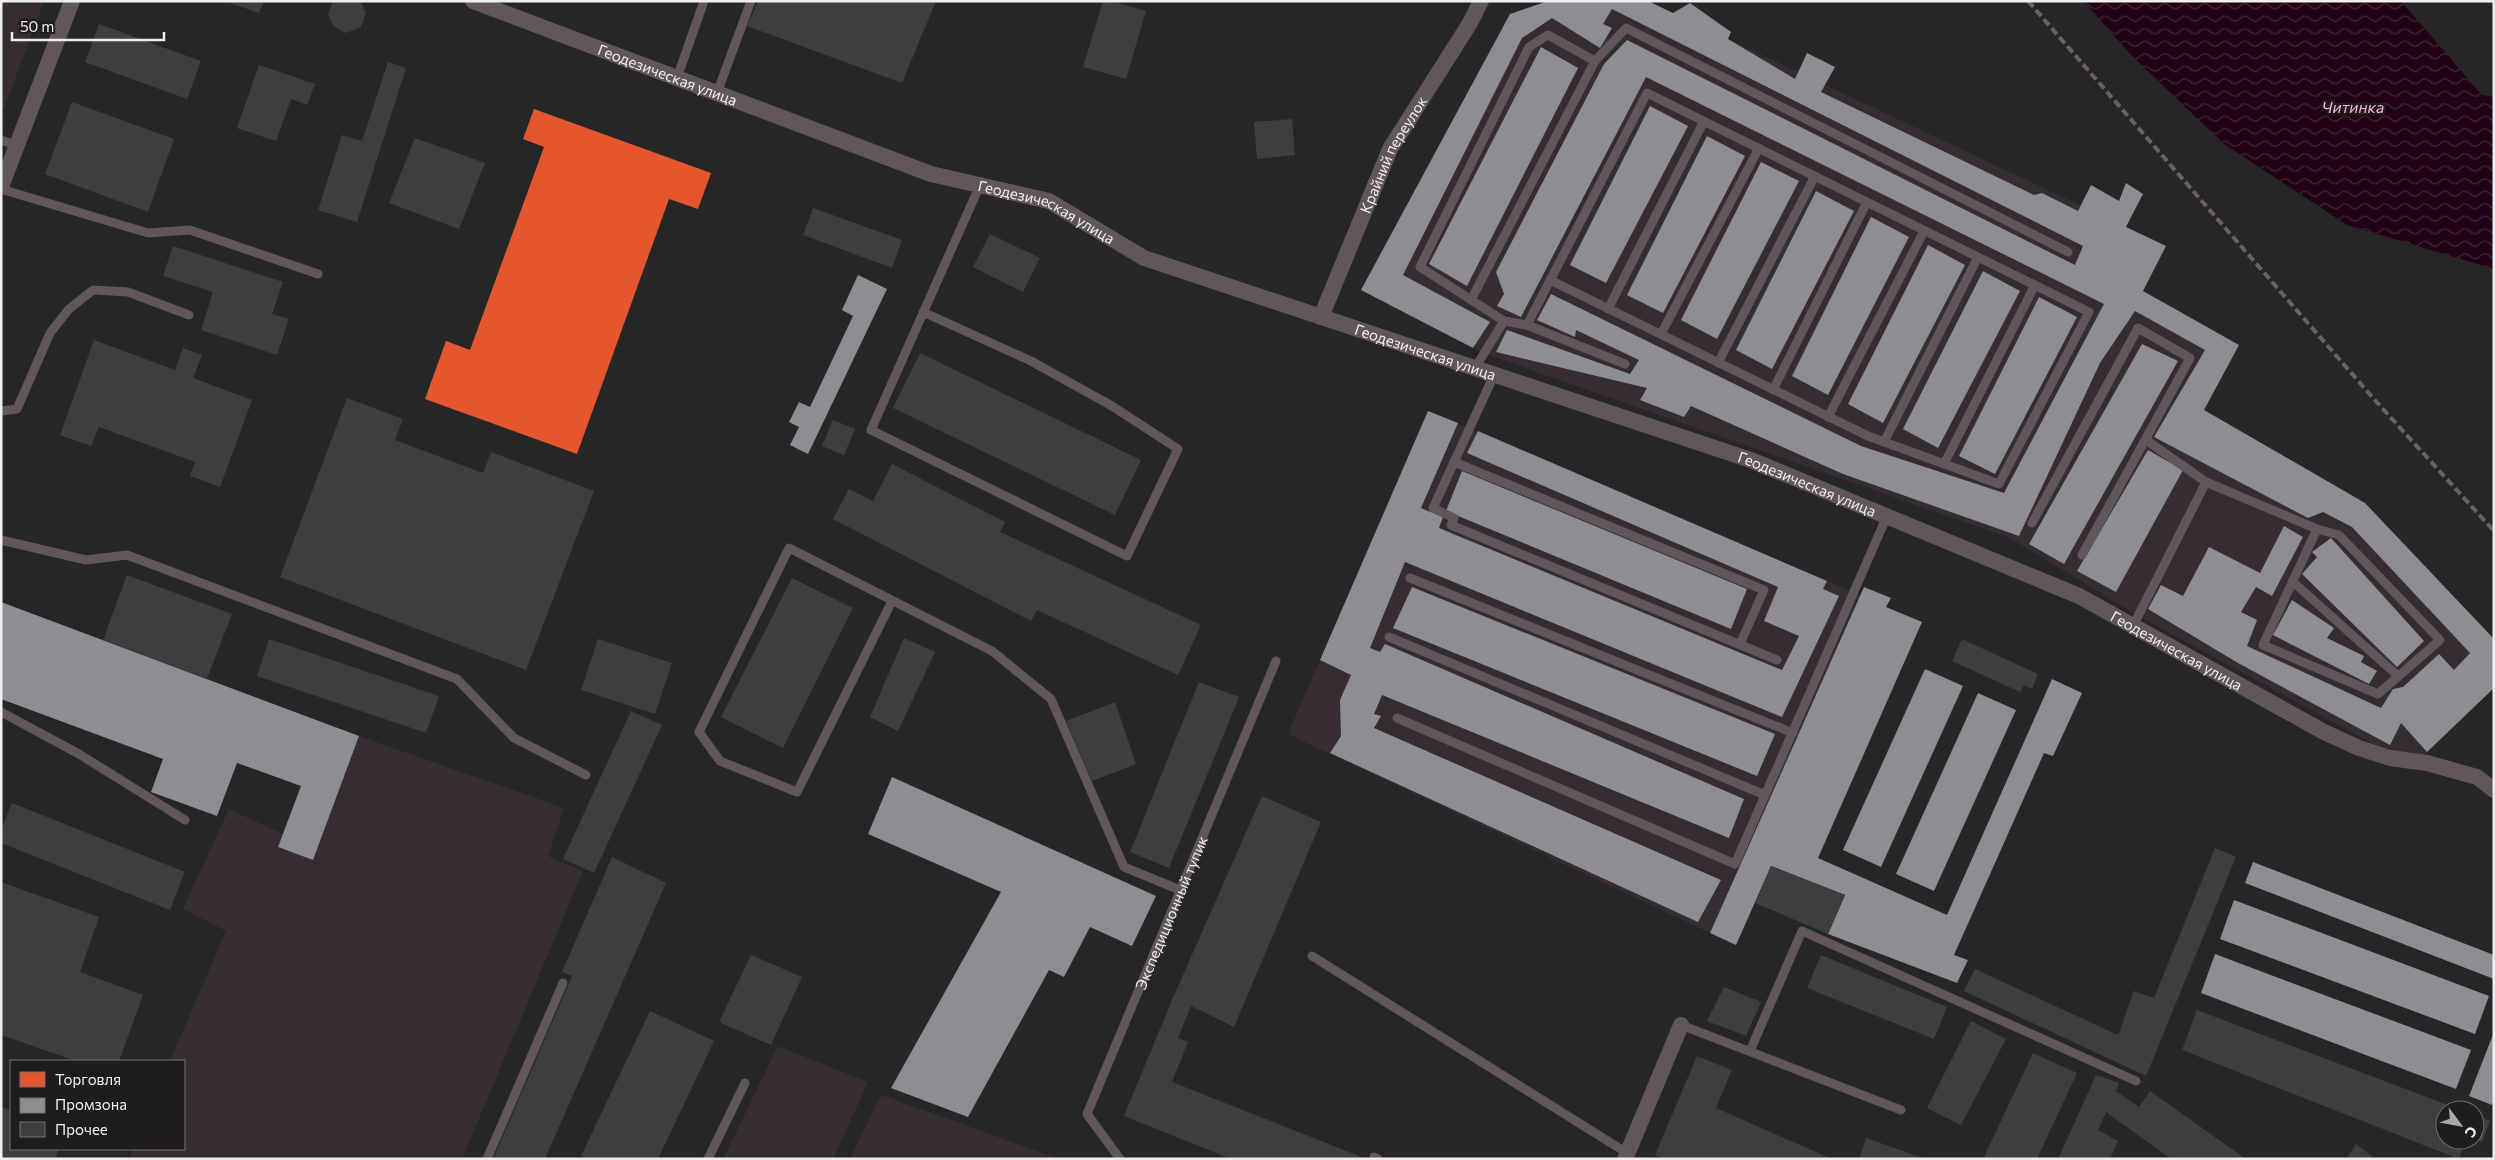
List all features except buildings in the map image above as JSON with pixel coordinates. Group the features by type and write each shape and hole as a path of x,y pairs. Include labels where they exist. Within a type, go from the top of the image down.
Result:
{"street":[{"path":"1,188 9,143 72,1"},
{"name":"Геодезическая улица","path":"473,1 931,174 1049,201 1144,258 1751,460 2079,596 2324,732 2359,748 2390,758 2427,764 2477,777 2494,790"},
{"name":"Крайний переулок","path":"1321,317 1390,149 1470,23 1481,1"},
{"path":"1626,1156 1681,1025"}],"lane":[{"path":"677,78 704,1"},
{"path":"717,93 751,1"},
{"path":"1471,300 1595,62 1626,28 2068,252"},
{"path":"1595,62 1548,35 1528,47 1420,267 1504,321 1526,325 1625,364"},
{"path":"1526,325 1647,93 2088,312 1999,484 1884,442 1828,417 1550,280"},
{"path":"1608,309 1704,121"},
{"path":"1661,334 1759,148"},
{"path":"1718,363 1815,176"},
{"path":"923,312 1031,361 1112,406 1178,449 1128,556 871,430 923,312 980,185"},
{"path":"1,188 148,233 190,230 318,274"},
{"path":"1773,390 1868,202"},
{"path":"1828,417 1924,230"},
{"path":"1884,442 1978,257"},
{"path":"1944,464 2035,286"},
{"path":"1,411 17,409 50,333 69,308 93,290 128,292 189,315"},
{"path":"1475,368 1482,353 1504,321"},
{"path":"2032,523 2138,328 2190,358 2082,556"},
{"path":"1494,375 1433,508 1454,518 1450,525 1778,660"},
{"path":"2146,440 2206,482 2317,528 2339,535 2440,640 2378,694 2263,644 2317,528"},
{"path":"1454,462 1764,590 1740,644"},
{"path":"2133,626 2136,615 2206,482"},
{"path":"1397,718 1735,864 1887,516"},
{"path":"1,540 86,560 127,555 457,679 514,738 586,775"},
{"path":"892,601 797,792 720,761 699,732 789,548 992,651 1051,699 1124,866 1180,890"},
{"path":"1410,578 1793,733"},
{"path":"2292,581 2398,676"},
{"path":"1389,637 1765,795"},
{"name":"Экспедиционный тупик","path":"1120,1159 1087,1114 1276,661"},
{"path":"1,712 79,754 185,820"},
{"path":"1750,1051 1802,931 2136,1081"},
{"path":"1312,956 1626,1156"},
{"path":"486,1159 563,982"},
{"path":"1681,1025 1901,1110"},
{"path":"708,1159 744,1082"}],"shaded area":[{"path":"1,1 44,1 1,117"},
{"path":"1548,1 1648,1 2166,246 2143,291 2239,345 2204,410 2365,503 2494,639 2494,688 2413,766 2137,615 2010,538 1483,353 1361,290 1510,14"},
{"path":"1428,411 1885,606 1736,945 1288,734"},
{"path":"359,736 564,808 548,856 583,871 462,1159 129,1159 133,1150 185,1150 185,1060 170,1060 226,931 183,909 229,809 283,834 278,847 313,860"},
{"path":"778,1046 868,1082 833,1159 723,1159"},
{"path":"881,1095 960,1123 1058,1159 850,1159"}],"water":[{"name":"Читинка","path":"2083,1 2401,1 2482,95 2494,97 2494,269 2347,225 2224,144 2134,58"}],"railway":[{"path":"2028,1 2373,398 2494,531"}]}
